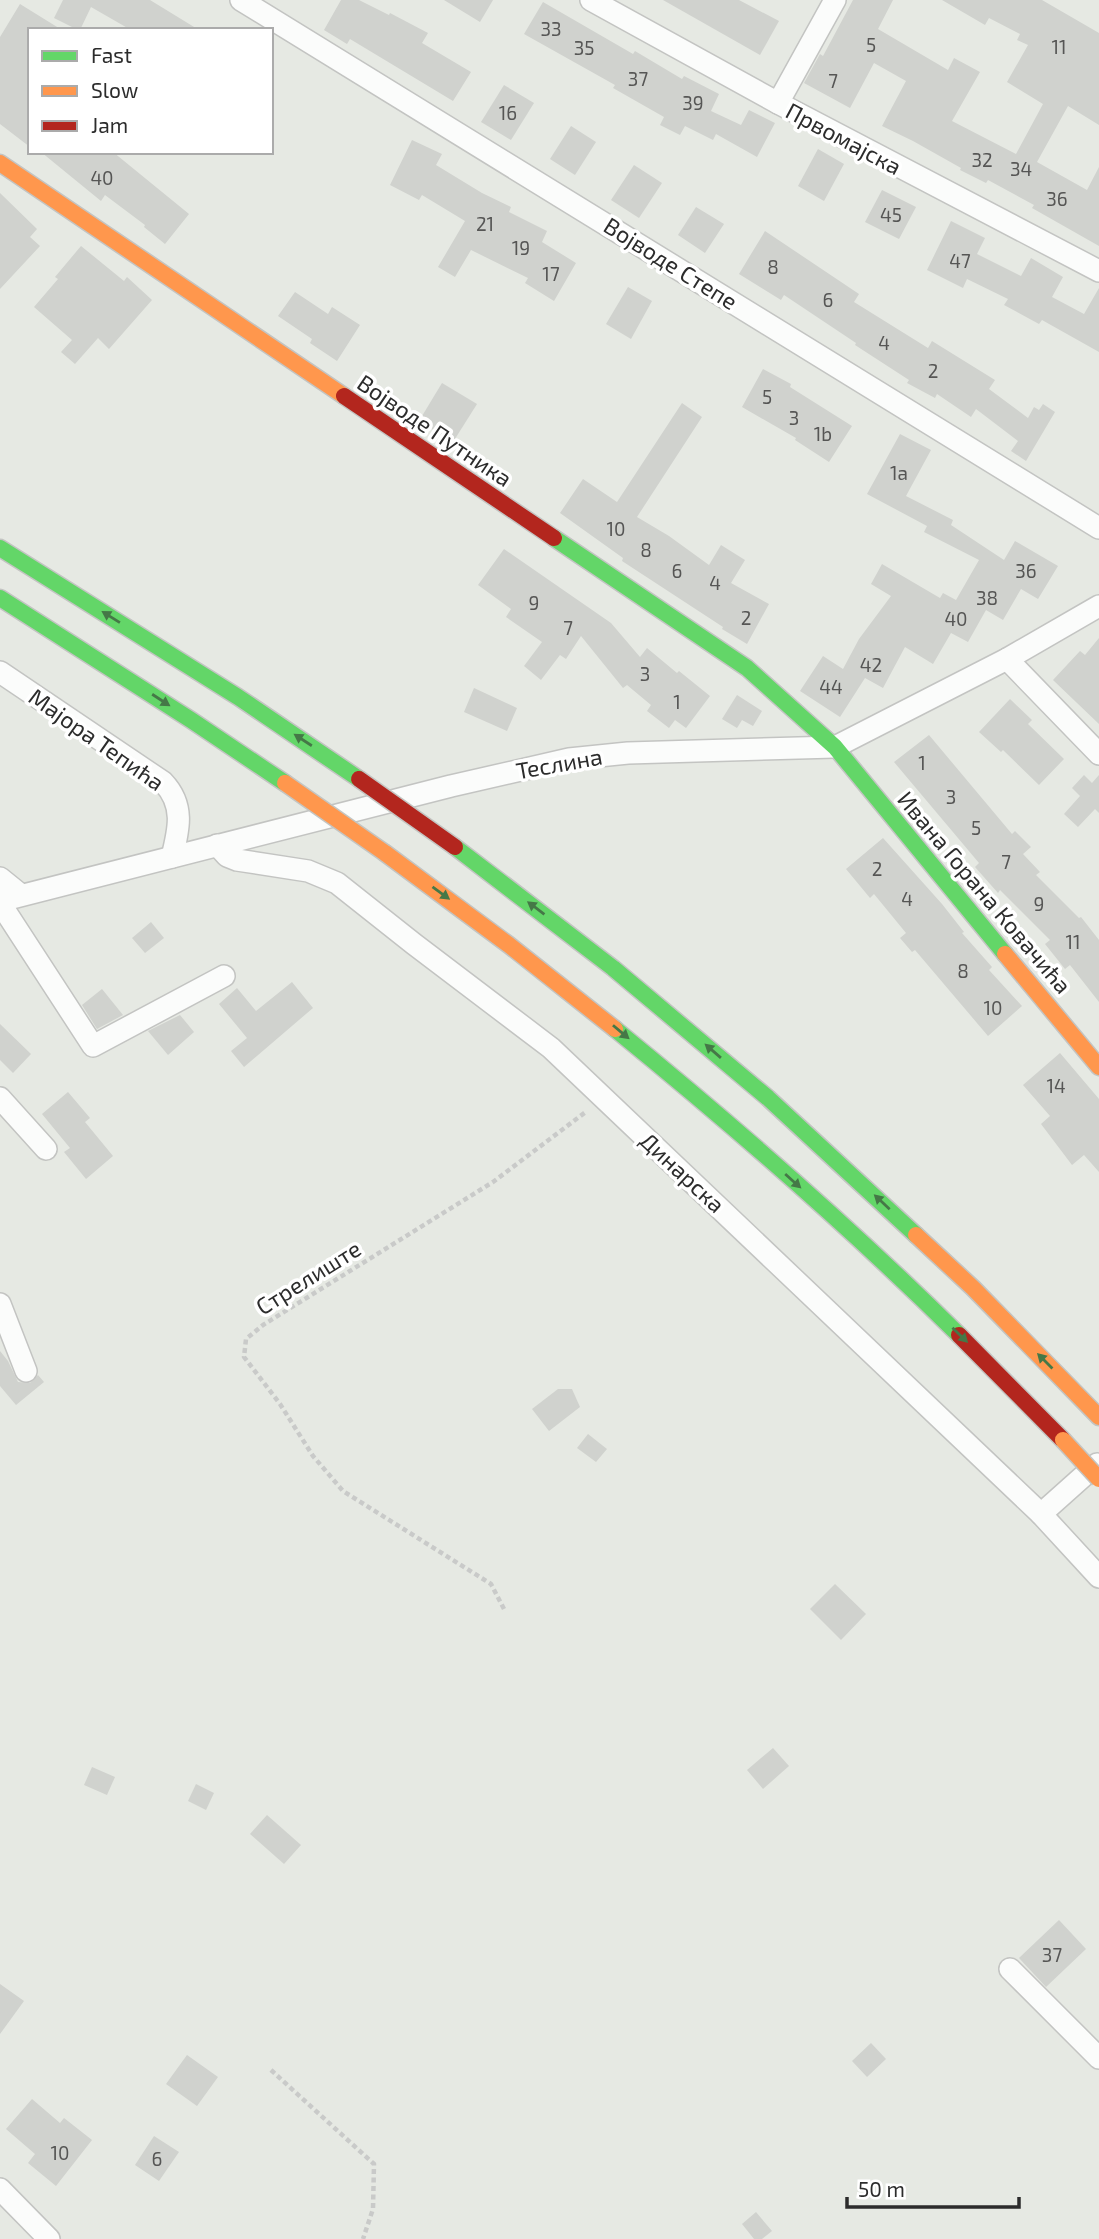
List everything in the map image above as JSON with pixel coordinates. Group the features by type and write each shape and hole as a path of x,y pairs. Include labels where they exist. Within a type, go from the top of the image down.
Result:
{"main road":[{"name":"Војводе Путника","path":"0,163 747,668 835,747"},
{"path":"0,548 339,763 613,968 768,1098 859,1181 963,1279 1096,1413"},
{"path":"0,598 285,783 470,914 562,985 680,1082 863,1243 965,1340 1099,1479"},
{"name":"Ивана Горана Ковачића","path":"835,747 1099,1067"}],"street":[{"name":"Војводе Степе","path":"241,0 1099,528"},
{"name":"Првомајска","path":"591,0 778,103 1099,271"},
{"path":"778,103 835,0"},
{"name":"Теслина","path":"0,902 462,783 569,760 628,753 835,747 1007,659 1099,606"},
{"path":"1007,659 1099,754"},
{"name":"Мајора Тепића","path":"0,672 163,782 173,792 179,814 172,857"},
{"name":"Динарска","path":"217,845 227,856 237,860 308,871 337,883 551,1048 1041,1514 1099,1577"},
{"path":"0,878 21,895"},
{"path":"0,902 93,1046 225,976"},
{"path":"0,1098 46,1149"},
{"path":"0,1304 26,1371"},
{"path":"1041,1514 1099,1462"},
{"path":"1010,1969 1099,2058"},
{"path":"0,2189 49,2239"}],"path":[{"name":"Стрелиште","path":"504,1609 491,1584 343,1491 313,1456 244,1357 246,1339 263,1325 493,1182 604,1098"},
{"path":"271,2070 374,2164 373,2209 363,2239"}],"building":[{"path":"63,0 150,0 196,28 128,28 91,7 81,28 74,28 54,18"},
{"path":"341,0 359,0 428,33 422,43 471,72 453,101 350,39 347,44 324,30"},
{"path":"444,0 493,0 480,22"},
{"path":"663,0 739,0 779,21 760,55"},
{"path":"853,0 893,0 878,29 948,70 954,58 980,72 952,121 1016,154 1043,104 1007,82 1028,45 1017,40 1020,34 989,18 985,25 942,0 1042,0 1099,33 1099,125 1068,106 1037,162 1087,190 1099,167 1099,246 1032,208 1034,205 988,180 986,183 960,170 961,168 882,126 906,81 874,63 850,108 804,83 820,54 823,56"},
{"path":"543,2 633,54 635,51 682,79 684,76 719,94 711,111 741,125 749,110 775,123 757,157 716,134 713,140 685,126 680,135 660,125 664,117 613,88 615,85 524,34"},
{"path":"20,4 59,28 28,28 28,145 0,124 0,37"},
{"path":"504,85 534,103 511,140 481,122"},
{"path":"571,126 596,142 575,175 550,159"},
{"path":"412,140 442,154 436,165 511,207 509,212 547,231 542,242 576,263 554,301 525,283 528,278 471,250 455,277 438,267 465,221 422,195 419,200 390,185"},
{"path":"818,149 844,164 824,201 798,186"},
{"path":"43,154 115,154 189,214 165,244 105,195 101,201"},
{"path":"634,165 662,183 639,218 611,200"},
{"path":"882,190 916,207 899,239 865,222"},
{"path":"0,193 37,229 30,237 40,246 0,289"},
{"path":"696,207 724,224 705,253 678,235"},
{"path":"951,221 985,238 977,254 1021,276 1031,258 1063,277 1052,297 1084,314 1099,288 1099,352 1042,320 1039,324 1004,305 1008,299 967,279 963,288 927,270"},
{"path":"765,231 859,294 854,302 928,348 932,341 995,380 989,389 1028,418 1034,407 1039,410 1043,404 1055,412 1026,461 1011,451 1018,441 976,409 971,417 937,394 935,398 907,383 909,380 784,295 781,300 739,274"},
{"path":"81,246 124,281 127,277 152,300 109,349 98,338 75,364 61,352 72,340 34,307"},
{"path":"628,287 652,301 631,339 606,324"},
{"path":"295,292 328,314 332,307 360,325 337,361 310,343 312,339 278,316"},
{"path":"763,369 791,384 790,387 852,426 829,462 795,440 796,438 742,407"},
{"path":"442,383 477,404 453,442 419,421"},
{"path":"682,403 702,417 637,517 709,565 721,545 745,560 731,583 769,604 747,644 622,561 623,558 560,513 583,479 617,502"},
{"path":"900,434 931,450 906,496 953,520 951,525 1004,560 1015,541 1058,566 1038,599 1021,589 1003,620 986,610 968,642 951,633 933,664 905,647 883,688 865,678 840,717 800,691 823,656 843,669 859,639 891,596 871,584 882,564 940,598 943,593 956,600 979,560 924,532 927,526 867,494"},
{"path":"504,549 611,623 640,657 647,648 710,696 686,728 675,720 669,728 647,711 651,705 627,685 623,688 581,636 566,659 560,655 541,680 524,666 542,642 506,617 511,609 478,585"},
{"path":"1099,638 1099,724 1053,680 1080,651 1085,655"},
{"path":"474,688 517,708 507,731 464,712"},
{"path":"737,695 762,711 753,726 742,720 737,728 722,719"},
{"path":"1010,699 1032,720 1028,724 1064,759 1039,785 1003,750 1001,752 979,732"},
{"path":"929,735 1012,834 1015,831 1031,847 1023,854 1040,872 1036,875 1081,917 1099,940 1099,1002 1070,965 1065,969 1045,944 1050,940 1000,890 998,893 975,867 979,863 894,762"},
{"path":"1084,775 1092,783 1099,775 1099,813 1095,809 1078,827 1064,814 1080,796 1072,788"},
{"path":"883,838 942,904 964,932 962,933 992,967 989,970 1022,1006 988,1036 915,950 912,952 900,938 906,933 874,894 870,898 846,869"},
{"path":"151,922 164,938 145,953 132,938"},
{"path":"292,982 313,1008 244,1067 231,1051 247,1038 219,1004 237,988 256,1011"},
{"path":"102,989 123,1015 97,1029 82,1005"},
{"path":"180,1015 194,1032 168,1055 148,1031"},
{"path":"0,1024 31,1054 13,1073 0,1060"},
{"path":"1060,1053 1099,1099 1099,1172 1084,1155 1072,1165 1041,1124 1050,1116 1023,1085"},
{"path":"68,1092 90,1118 85,1122 113,1156 86,1179 64,1152 70,1148 42,1114"},
{"path":"0,1351 18,1382 30,1383 38,1375 44,1382 16,1405 0,1386"},
{"path":"558,1389 572,1389 580,1407 549,1431 532,1409"},
{"path":"588,1434 607,1449 596,1462 577,1448"},
{"path":"835,1584 866,1614 841,1640 810,1609"},
{"path":"773,1748 789,1766 763,1789 747,1770"},
{"path":"92,1767 115,1777 107,1795 84,1785"},
{"path":"196,1784 214,1793 206,1810 188,1801"},
{"path":"267,1815 301,1845 284,1864 250,1834"},
{"path":"1059,1920 1086,1949 1046,1987 1019,1958"},
{"path":"0,1984 24,2001 0,2034"},
{"path":"871,2043 886,2059 867,2077 852,2061"},
{"path":"187,2055 218,2077 197,2106 166,2084"},
{"path":"32,2099 60,2123 64,2118 92,2140 56,2186 28,2163 35,2154 6,2129"},
{"path":"154,2136 179,2152 159,2181 135,2165"},
{"path":"756,2212 772,2231 762,2239 754,2239 742,2224"}],"traffic: fast":[{"path":"554,538 747,668 835,747 1005,954"},
{"path":"0,548 238,697 359,779"},
{"path":"0,598 285,783"},
{"path":"455,847 613,968 768,1098 916,1235"},
{"path":"615,1029 791,1178 959,1335"}],"traffic: slow":[{"path":"0,163 344,396"},
{"path":"285,783 385,853"},
{"path":"385,853 509,945 615,1029"},
{"path":"1005,954 1099,1067"},
{"path":"916,1235 973,1288 1099,1417"},
{"path":"1063,1440 1099,1479"}],"traffic: jam":[{"path":"344,396 554,538"},
{"path":"359,779 455,847"},
{"path":"959,1335 1063,1440"}]}
